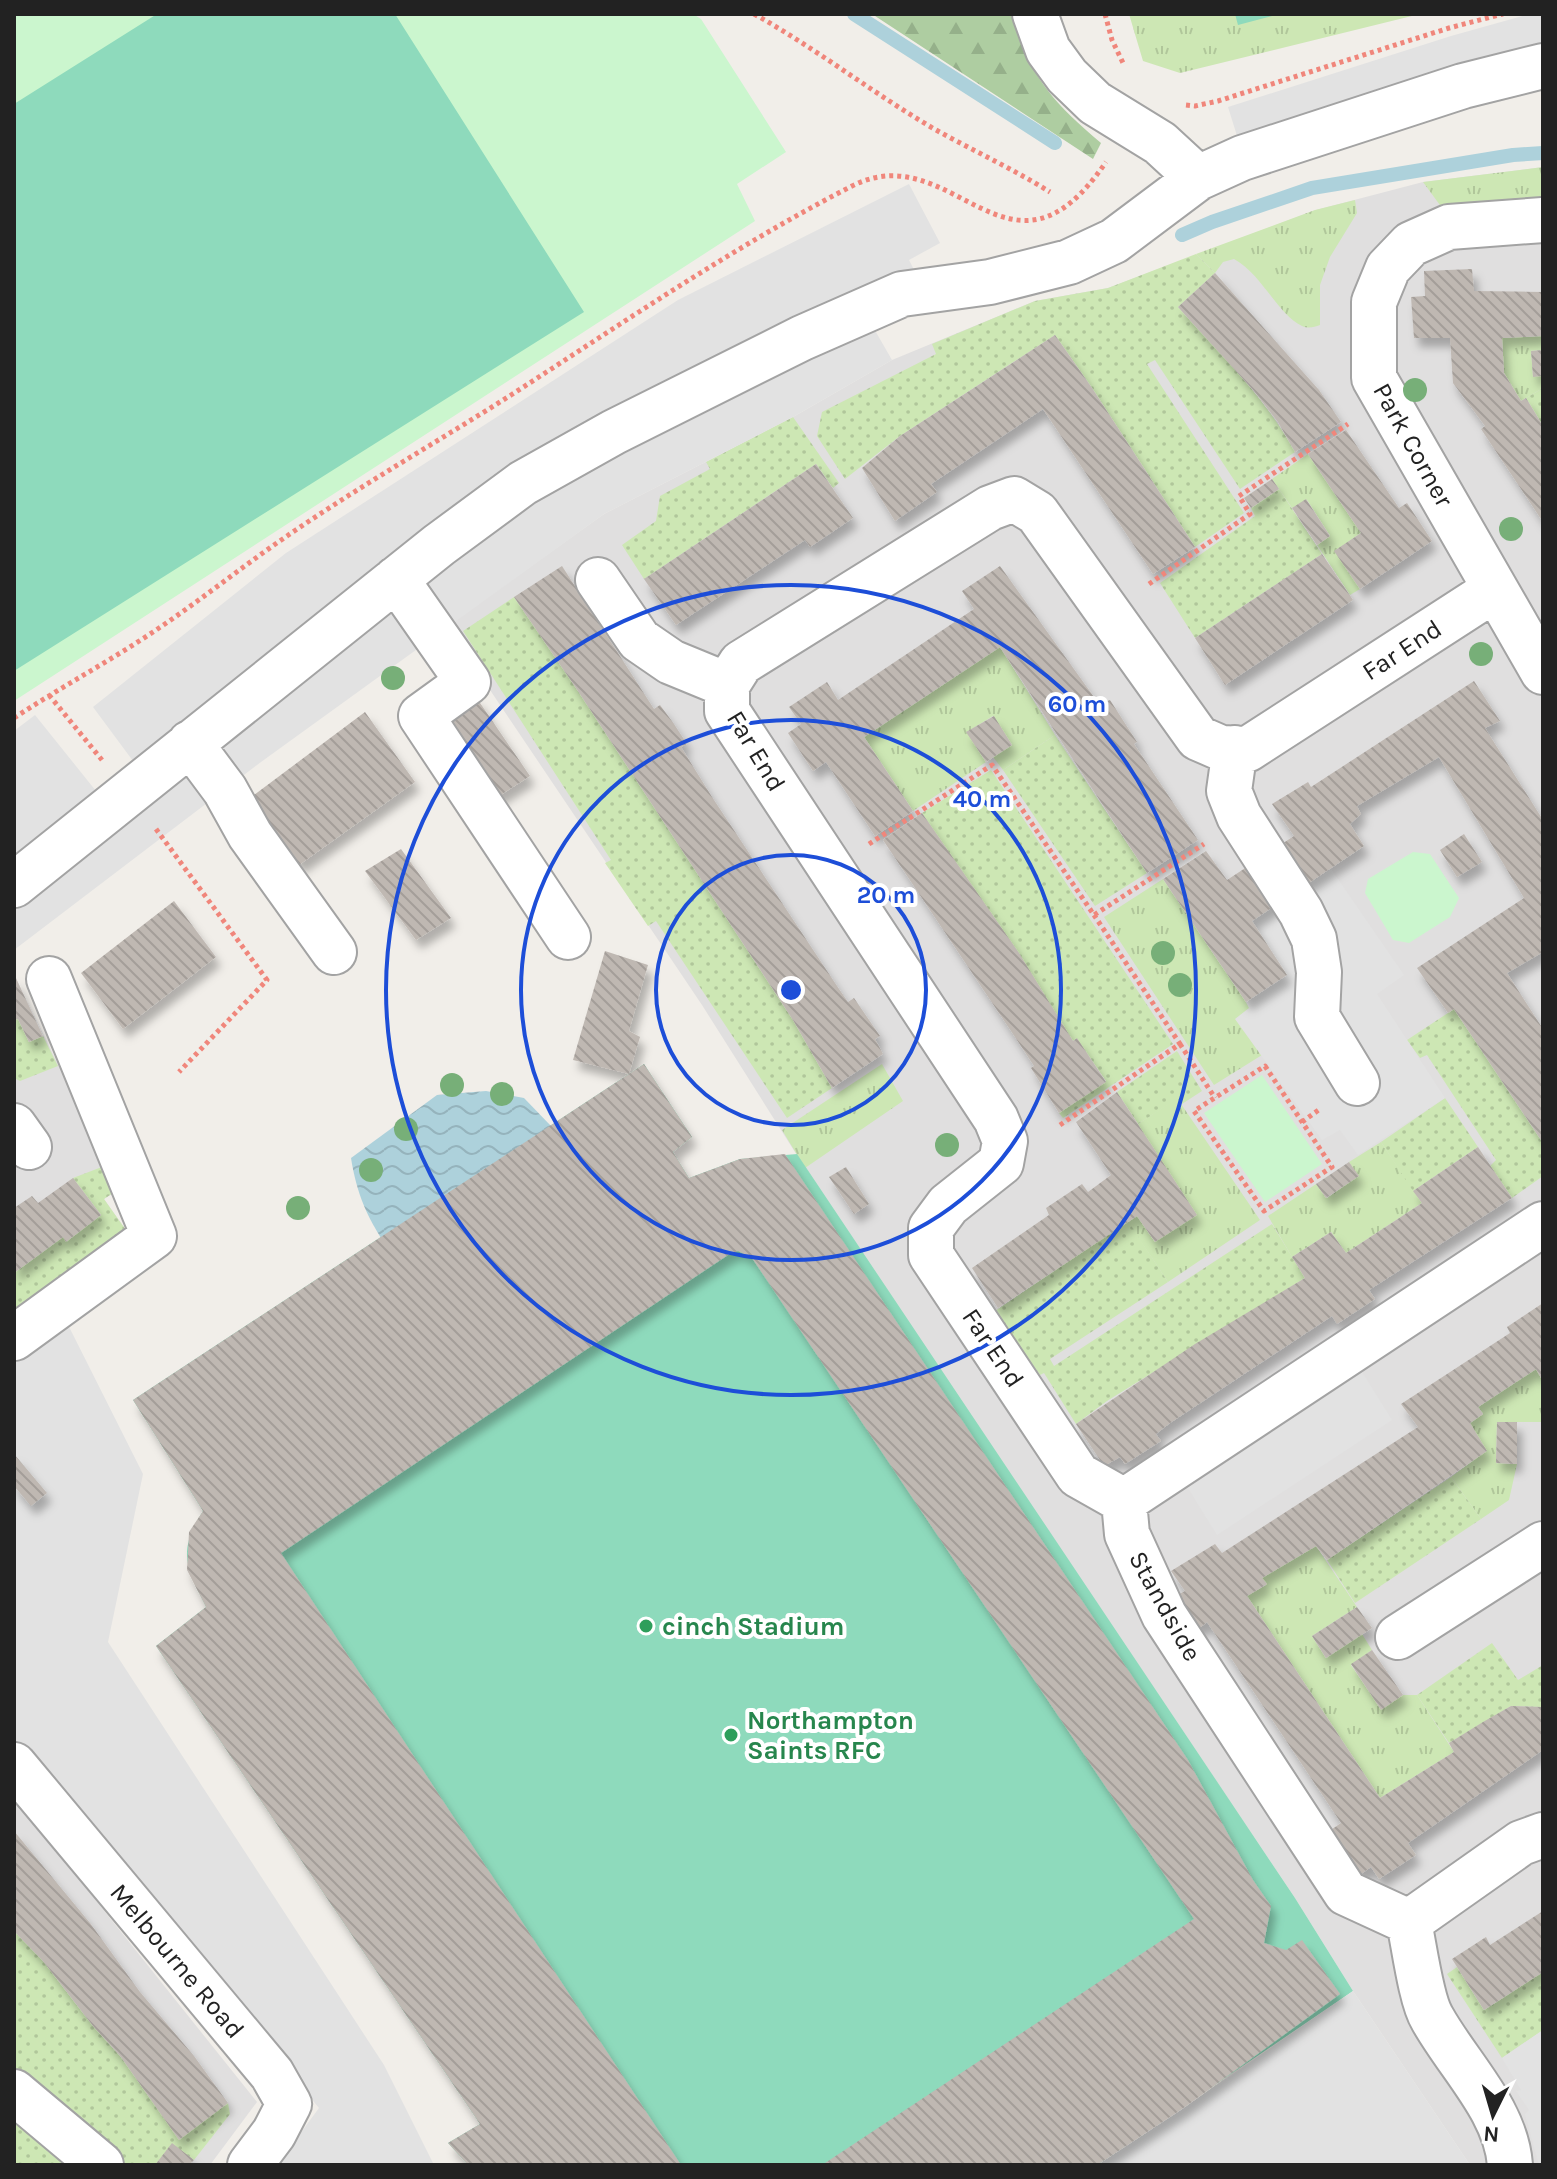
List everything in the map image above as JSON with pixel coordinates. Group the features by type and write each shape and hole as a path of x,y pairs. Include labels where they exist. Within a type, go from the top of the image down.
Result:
{"street":[{"path":"1035,14 1048,50 1067,76 1095,103 1160,143 1198,178"},
{"path":"14,885 396,579 523,483 707,384 902,294 990,282 1069,262 1114,241 1198,178 1242,158 1463,86 1543,66"},
{"name":"Park Corner","path":"1543,220 1449,227 1411,244 1388,268 1374,302 1374,378 1543,672"},
{"name":"Far End","path":"1124,1501 1078,1475 931,1255 931,1228 948,1205 1001,1163 1005,1141 996,1119 727,711 727,685 741,663 990,508 1014,499 1037,513 1198,738 1221,748 1248,749 1494,590"},
{"path":"396,579 468,682 421,716 568,937"},
{"path":"598,580 639,640 671,662 727,685"},
{"path":"190,743 225,790 250,835 334,952"},
{"path":"1235,748 1229,791 1239,816 1301,912 1314,939 1319,972 1317,1017 1357,1083"},
{"path":"14,1338 154,1236 49,979"},
{"path":"1124,1501 1543,1224"},
{"name":"Standside","path":"1124,1501 1127,1534 1164,1615 1346,1893 1409,1922"},
{"path":"1398,1637 1543,1544"},
{"name":"Melbourne Road","path":"14,1765 272,2074 289,2104 274,2133 250,2165"},
{"path":"1510,2165 1494,2115 1429,2015 1409,1922 1521,1843 1543,1835"},
{"path":"14,2092 101,2165"}],"path":[{"path":"754,14 795,37 935,129 1006,165 1050,192"},
{"path":"1105,14 1112,40 1128,72"},
{"path":"1183,104 1195,106 1218,101 1503,14"},
{"path":"14,718 156,630 290,534 735,249 852,186 879,175 904,175 940,188 1003,219 1030,221 1050,217 1069,206 1089,188 1109,158"},
{"path":"1149,584 1250,514 1239,496 1358,417"},
{"path":"49,695 103,762"},
{"path":"869,844 992,765 1215,1098"},
{"path":"1094,915 1205,843 1239,816"},
{"path":"150,820 267,980 179,1072"},
{"path":"1060,1125 1180,1044"},
{"path":"1265,1066 1332,1167 1264,1211 1194,1111 1215,1098 1265,1066"}],"shaded area":[{"path":"1530,14 1543,14 1543,88 1255,174 1238,139 1228,107"},
{"path":"1543,167 1543,2165 1470,2165 1353,1991 1295,1898 805,1168 702,1005 447,626 604,514 793,417 892,360 1035,301 1108,288 1316,210 1423,182"},
{"path":"909,184 940,243 909,260 932,305 873,327 892,360 793,417 604,514 261,762 14,950 14,731 35,715 96,791 133,761 93,707 286,553 678,300"},
{"path":"1331,869 1404,975 1377,994 1445,1098 1358,1155 1340,1130 1322,1140 1235,1019 1249,1008 1246,1002 1287,975 1252,921"},
{"path":"14,974 119,1189 104,1199 128,1233 14,1318"},
{"path":"51,1291 143,1474 108,1642 384,2065 434,2165 277,2165 319,2108 14,1741 14,1318"},
{"path":"1350,1353 1392,1420 1217,1535 1175,1467"},
{"path":"14,1798 257,2102 210,2165 14,2165"},
{"path":"1353,1991 1470,2165 1097,2165 1182,2109"},
{"path":"1543,2030 1543,2165 1539,2165 1525,2114 1529,2110 1516,2091 1521,2090 1502,2058"}],"green space":[{"path":"14,14 693,14 701,19 786,152 737,184 755,221 14,701"},
{"path":"157,14 395,14 584,312 14,671 14,104"},
{"path":"872,14 1011,14 1026,55 1045,86 1069,114 1101,143 1093,159"},
{"path":"1129,14 1420,14 1180,73 1143,61"},
{"path":"1235,14 1280,14 1238,25"},
{"path":"1543,167 1543,204 1445,212 1423,182"},
{"path":"1355,200 1357,213 1330,257 1320,285 1320,325 1307,327 1293,320 1253,274 1234,259 1223,262 1215,273 1196,254 1315,210"},
{"path":"1196,254 1215,273 1178,307 1256,394 1295,452 1240,489 1155,360 1147,364 1244,513 1195,547 1055,335 900,436 845,479 817,436 822,412 936,354 932,344 1035,301 1108,288"},
{"path":"1543,336 1543,350 1531,351 1533,376 1543,376 1543,388 1521,401 1504,373 1502,338"},
{"path":"1543,388 1543,426 1526,398"},
{"path":"793,417 839,483 833,488 816,464 644,579 622,545 656,521 660,496 710,469 706,462"},
{"path":"1308,454 1361,533 1335,551 1360,589 1350,595 1317,545 1330,536 1307,500 1292,508 1272,479"},
{"path":"1279,489 1322,554 1195,638 1160,583 1255,516 1251,508"},
{"path":"514,597 793,1020 832,1088 787,1118 656,921 648,926 605,863 611,860 463,631"},
{"path":"1000,647 1055,735 1003,770 993,757 1012,745 993,716 967,732 986,762 913,811 864,737"},
{"path":"1055,735 1147,873 1095,906 1003,770"},
{"path":"991,770 1173,1044 1063,1118 1059,1113 1106,1081 1077,1039 1073,1041 922,813"},
{"path":"1413,852 1430,854 1459,898 1450,917 1409,943 1393,940 1365,893 1368,879"},
{"path":"1163,879 1250,1008 1236,1019 1262,1055 1214,1085 1104,917"},
{"path":"1454,1009 1543,1143 1543,1176 1512,1198 1490,1166 1496,1160 1427,1055 1420,1058 1407,1040"},
{"path":"18,1019 29,1042 43,1036 58,1066 20,1081 14,1078 14,1020"},
{"path":"1177,1051 1202,1091 1182,1104 1177,1099 1138,1124 1117,1092"},
{"name":"cinch Stadium","path":"644,1064 692,1137 673,1152 689,1178 740,1159 797,1154 1295,1898 1353,1991 1097,2165 468,2165 448,2143 480,2124 156,1646 206,1607 193,1581 187,1559 190,1538 203,1511 133,1400"},
{"path":"882,1064 903,1101 805,1168 782,1130"},
{"path":"1262,1075 1322,1164 1265,1202 1204,1113"},
{"path":"1177,1098 1260,1220 1168,1282 1128,1222 1137,1216 1155,1242 1138,1124"},
{"path":"1445,1098 1478,1147 1413,1191 1381,1142"},
{"path":"1381,1142 1422,1203 1346,1253 1331,1232 1292,1257 1268,1216 1316,1184 1327,1198 1358,1176 1349,1162"},
{"path":"107,1165 119,1189 104,1199 128,1233 14,1318 14,1273 63,1237 67,1241 101,1215 73,1178"},
{"path":"1128,1221 1168,1282 1050,1359 1054,1366 1272,1224 1305,1278 1107,1401 1076,1424 1044,1373 1040,1375 995,1311"},
{"path":"1536,1369 1543,1381 1543,1422 1497,1422 1496,1463 1517,1464 1509,1500 1481,1519 1451,1477 1486,1451 1470,1423 1483,1414 1478,1407"},
{"path":"1451,1477 1481,1519 1355,1603 1327,1560"},
{"path":"1316,1546 1357,1607 1312,1636 1326,1658 1362,1634 1372,1650 1351,1665 1381,1709 1403,1695 1417,1695 1454,1752 1380,1798 1247,1596 1266,1585 1262,1578"},
{"path":"1492,1643 1518,1680 1543,1665 1543,1707 1511,1706 1449,1743 1417,1695"},
{"path":"14,1931 43,1961 121,2057 179,2139 228,2103 230,2114 194,2160 172,2144 155,2165 117,2165 14,2077"},
{"path":"1457,1967 1484,2010 1543,1972 1543,2030 1502,2058 1447,1974"},
{"path":"14,2117 78,2165 14,2165"}],"water":[{"path":"486,1091 524,1098 551,1126 381,1238 362,1200 351,1158 437,1095"}],"building":[{"path":"1472,269 1474,291 1543,292 1543,336 1502,338 1504,373 1521,401 1526,398 1543,426 1543,522 1481,429 1485,426 1453,383 1450,338 1414,338 1411,297 1425,296 1424,271"},
{"path":"1215,273 1319,390 1341,422 1295,452 1278,422 1254,391 1178,307"},
{"path":"1055,335 1195,547 1153,574 1043,409 931,484 937,492 895,521 862,468 900,436"},
{"path":"1543,350 1543,376 1533,377 1531,351"},
{"path":"1346,430 1399,508 1407,503 1432,541 1360,589 1334,551 1361,533 1308,454"},
{"path":"816,464 853,518 810,547 805,540 676,625 644,579"},
{"path":"1272,479 1279,489 1251,508 1244,498"},
{"path":"1306,499 1330,536 1317,545 1292,508"},
{"path":"1322,554 1353,600 1225,685 1195,638"},
{"path":"562,566 654,709 660,705 674,724 687,744 681,747 712,797 839,989 848,1002 854,998 880,1036 875,1039 883,1054 832,1088 793,1020 514,597"},
{"path":"1000,566 1099,704 1110,700 1137,742 1134,744 1198,840 1147,873 1000,647 864,737 913,811 875,836 826,762 813,771 788,733 801,724 789,707 827,682 838,700 974,609 962,591"},
{"path":"1474,681 1500,721 1485,728 1543,820 1543,952 1507,973 1543,1029 1543,1143 1454,1009 1448,1013 1417,968 1524,898 1439,757 1357,806 1361,814 1350,824 1364,846 1252,921 1287,975 1246,1002 1163,879 1206,851 1227,880 1294,836 1272,804 1308,782 1311,787"},
{"path":"476,697 530,776 496,798 444,720"},
{"path":"365,712 415,782 299,865 250,798"},
{"path":"994,716 1012,745 986,762 966,732"},
{"path":"922,813 1019,953 1073,1041 1077,1038 1106,1082 1059,1113 1031,1068 1034,1066 883,840"},
{"path":"1464,834 1482,862 1457,877 1440,850"},
{"path":"401,849 451,918 416,940 365,871"},
{"path":"174,901 216,957 123,1029 81,973"},
{"path":"605,951 648,965 629,1031 640,1037 629,1074 573,1060"},
{"path":"14,974 43,1036 29,1042 18,1019 14,1020"},
{"path":"644,1064 692,1137 673,1152 689,1178 740,1159 785,1154 1188,1760 1253,1880 1271,1906 1264,1943 1286,1950 1302,1940 1340,1994 1182,2109 1097,2165 822,2165 1194,1919 752,1258 738,1251 728,1255 281,1553 681,2165 468,2165 448,2143 480,2124 156,1646 206,1607 187,1570 189,1532 203,1511 133,1400"},
{"path":"1117,1092 1197,1215 1155,1242 1137,1216 998,1308 972,1268 1049,1215 1046,1208 1082,1184 1088,1192 1111,1175 1076,1122"},
{"path":"1478,1147 1512,1198 1369,1290 1375,1299 1337,1324 1332,1316 1170,1423 1156,1434 1161,1441 1125,1464 1120,1457 1104,1466 1076,1424 1195,1344 1305,1278 1292,1257 1331,1232 1346,1253 1422,1203 1413,1191"},
{"path":"1349,1162 1359,1176 1326,1198 1316,1184"},
{"path":"846,1167 869,1204 854,1214 829,1177"},
{"path":"73,1178 101,1215 66,1242 63,1237 14,1273 14,1208 32,1196 38,1203"},
{"path":"1543,1303 1543,1376 1541,1378 1536,1369 1478,1407 1483,1414 1470,1423 1487,1451 1327,1560 1316,1546 1262,1578 1267,1584 1247,1596 1380,1798 1454,1752 1449,1743 1511,1706 1543,1707 1543,1750 1408,1843 1416,1855 1379,1879 1371,1867 1358,1876 1328,1832 1341,1823 1207,1622 1196,1631 1173,1597 1185,1591 1171,1571 1215,1544 1222,1553 1418,1427 1401,1404 1510,1333 1507,1327"},
{"path":"1497,1422 1517,1422 1517,1464 1496,1463"},
{"path":"14,1454 47,1493 31,1506 14,1486"},
{"path":"1357,1607 1372,1628 1326,1658 1312,1636"},
{"path":"1372,1650 1403,1695 1381,1710 1351,1664"},
{"path":"14,1831 90,1923 228,2103 179,2140 121,2057 43,1961 14,1931"},
{"path":"1543,1911 1543,1972 1484,2010 1452,1959 1486,1937 1490,1945"},
{"path":"172,2143 194,2160 189,2165 155,2165"}],"waterway":[{"path":"854,14 1055,143"},
{"path":"1182,235 1312,188 1513,155 1543,153"}],"place":[{"name":"cinch Stadium","path":"646,1626"},
{"name":"Northampton Saints RFC","path":"731,1735"}]}
